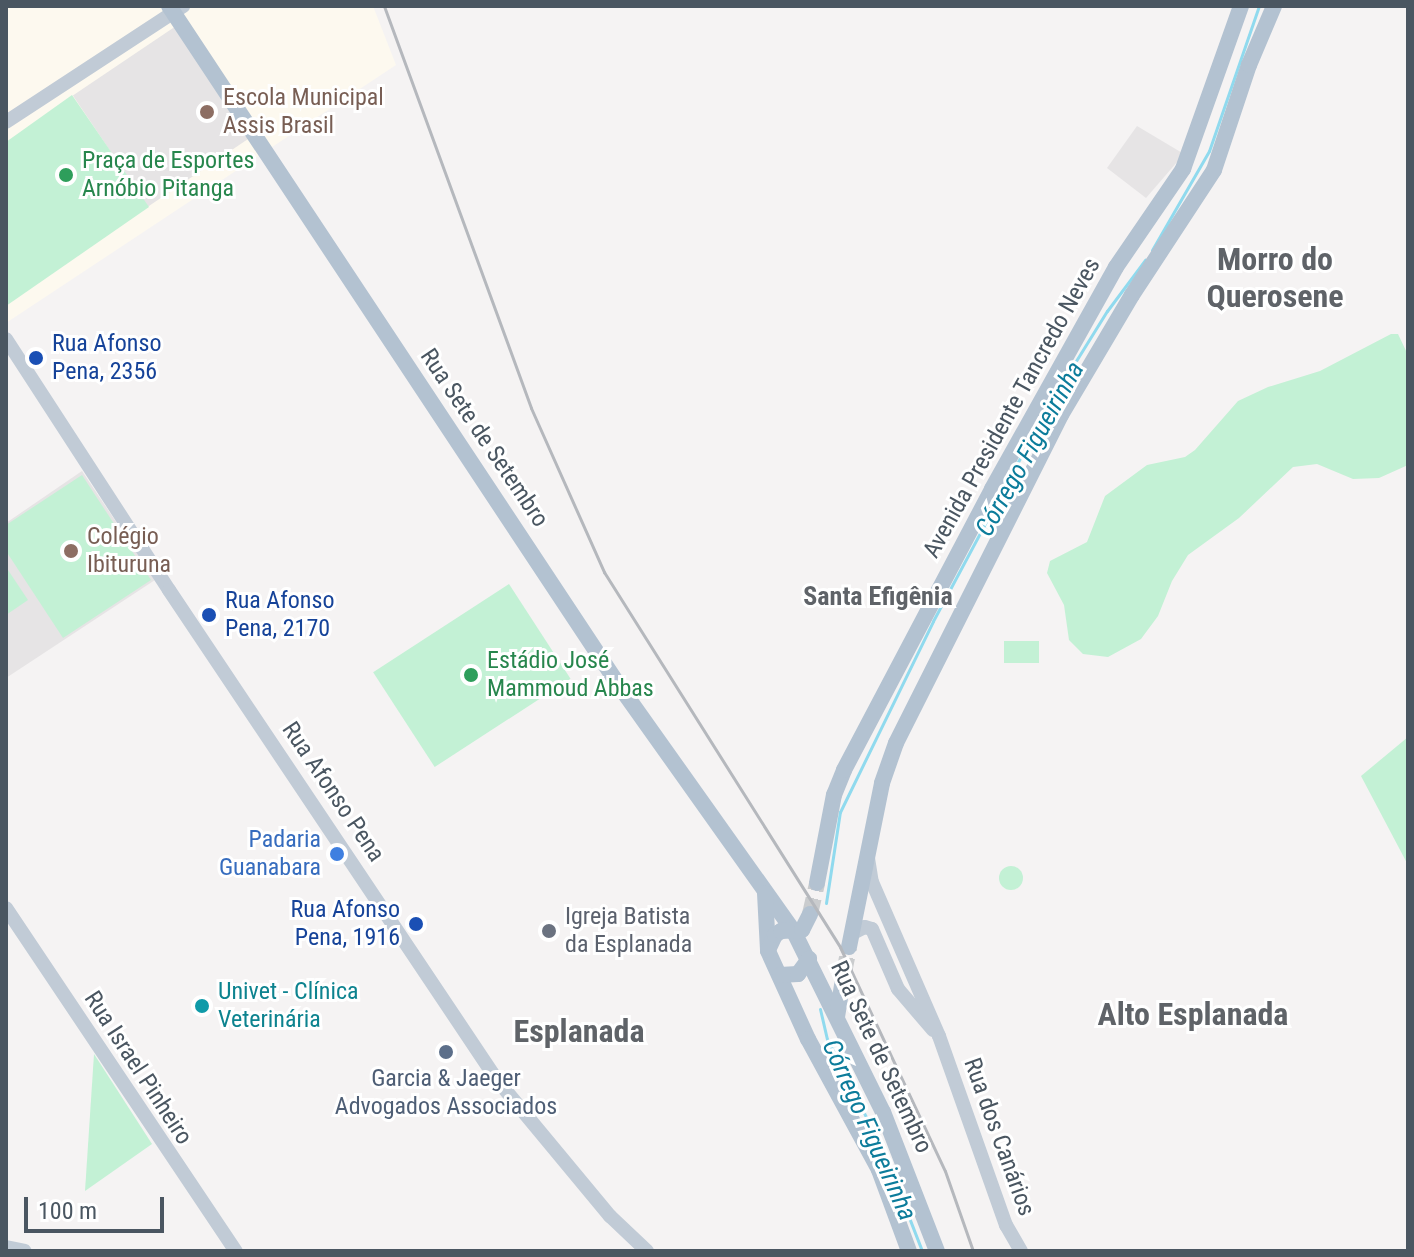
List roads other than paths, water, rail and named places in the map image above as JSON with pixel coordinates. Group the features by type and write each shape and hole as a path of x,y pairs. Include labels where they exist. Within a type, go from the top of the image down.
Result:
{"main road":[{"name":"Avenida Presidente Tancredo Neves","path":"817,883 839,782 992,489 1116,267 1183,169 1241,6"},
{"name":"Avenida Presidente Tancredo Neves","path":"851,940 882,783 896,743 1061,415 1132,295 1214,170 1249,65 1274,6"},
{"name":"Rua Sete de Setembro","path":"175,8 618,684 794,932 837,1017 890,1165 909,1251"},
{"path":"992,489 1015,503"},
{"name":"Rua Sete de Setembro","path":"765,891 768,951 808,1039 890,1165 937,1251"},
{"path":"768,951 775,935 805,927 810,914"},
{"path":"780,975 798,974 809,959"},
{"path":"837,1017 844,973"}],"street":[{"path":"6,122 175,8"},
{"name":"Rua Afonso Pena","path":"6,339 169,590 497,1080 610,1216 647,1251"},
{"name":"Rua dos Canários","path":"868,854 877,893 939,1036 1006,1225 1021,1251"},
{"name":"Rua Israel Pinheiro","path":"6,908 236,1251"},
{"path":"851,940 865,927 872,929 898,989 939,1036"},
{"path":"6,1247 25,1251"}],"waterway":[{"name":"Córrego Figueirinha","path":"1152,250 1209,151 1259,6"},
{"name":"Córrego Figueirinha","path":"826,903 840,812 933,621 1048,406 1107,311 1145,260"},
{"name":"Córrego Figueirinha","path":"820,1009 827,1039 884,1153 922,1251"}],"tunnel":[{"path":"810,914 817,883"},
{"path":"844,973 849,947"}],"railway":[{"path":"384,6 531,408 604,572 840,947 945,1171 973,1251"}],"place":[{"name":"Escola Municipal Assis Brasil","path":"207,112"},
{"name":"Praça de Esportes Arnóbio Pitanga","path":"66,175"},
{"name":"Rua Afonso Pena, 2356","path":"36,358"},
{"name":"Colégio Ibituruna","path":"71,551"},
{"name":"Rua Afonso Pena, 2170","path":"209,615"},
{"name":"Estádio José Mammoud Abbas","path":"471,675"},
{"name":"Padaria Guanabara","path":"337,854"},
{"name":"Rua Afonso Pena, 1916","path":"416,924"},
{"name":"Igreja Batista da Esplanada","path":"549,931"},
{"name":"Univet - Clínica Veterinária","path":"202,1006"},
{"name":"Garcia & Jaeger Advogados Associados","path":"446,1052"}],"district":[{"name":"Morro do Querosene","path":"1275,278"},
{"name":"Santa Efigênia","path":"878,597"},
{"name":"Alto Esplanada","path":"1193,1014"},
{"name":"Esplanada","path":"579,1031"}]}
